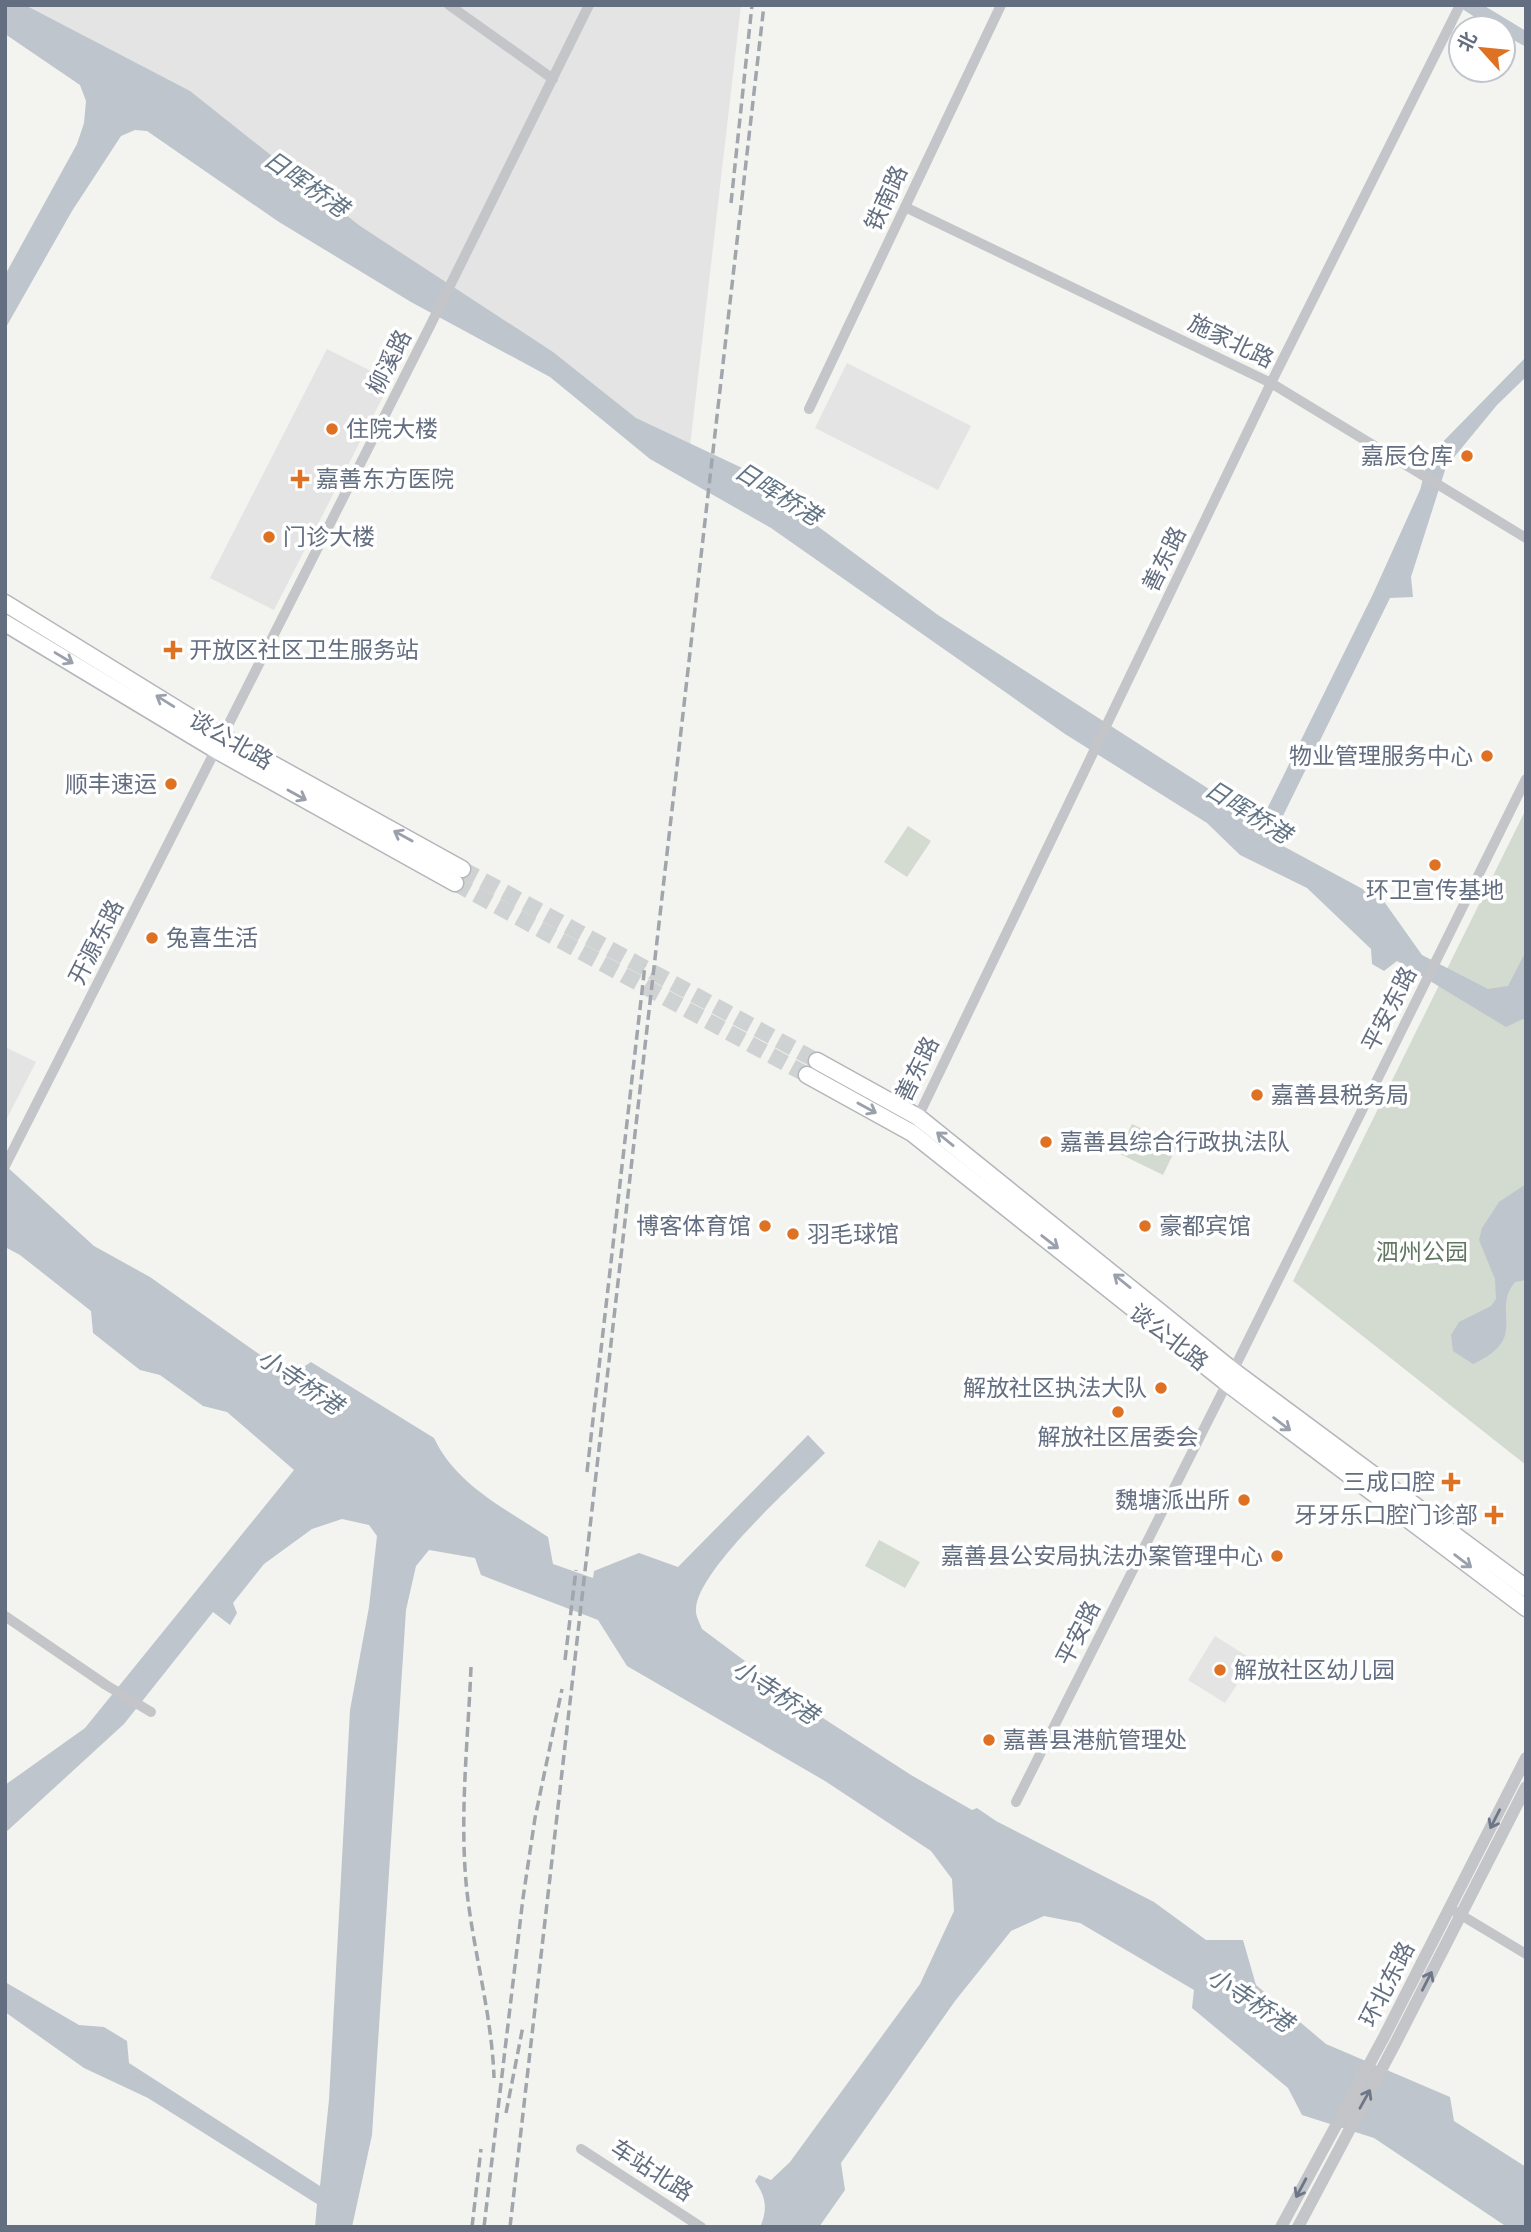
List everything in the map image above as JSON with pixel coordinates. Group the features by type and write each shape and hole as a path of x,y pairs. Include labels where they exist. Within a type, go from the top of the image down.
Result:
{"main road":[{"name":"谈公北路","path":"5,603 219,743"},
{"name":"谈公北路","path":"5,623 459,876"},
{"name":"谈公北路","path":"1526,1588 1230,1376 918,1117 812,1068 912,1133 1230,1376 1526,1608"}],"street":[{"path":"449,5 553,79"},
{"name":"柳溪路","path":"219,743 458,272 589,5"},
{"name":"铁南路","path":"809,409 1002,5"},
{"name":"善东路","path":"912,1133 1271,383 1460,5"},
{"name":"施家北路","path":"905,207 1271,383 1526,538"},
{"name":"开源东路","path":"5,1166 219,743"},
{"name":"平安东路","path":"1230,1376 1526,779"},
{"name":"平安路","path":"1016,1802 1230,1376"},
{"path":"5,1616 106,1685 151,1712"},
{"name":"环北东路","path":"1297,2227 1455,1911 1526,1758"},
{"name":"环北东路","path":"1455,1911 1526,1787"},
{"path":"1455,1911 1526,1954"},
{"name":"环北东路","path":"1281,2227 1322,2149 1390,2040"},
{"name":"车站北路","path":"581,2149 701,2227"}],"shaded area":[{"path":"22,5 741,5 690,446 643,423"},
{"name":"嘉善东方医院","path":"327,349 391,381 274,610 210,578"},
{"path":"847,363 971,426 938,490 815,428"},
{"path":"5,1047 36,1062 5,1122"},
{"name":"解放社区幼儿园","path":"1215,1636 1253,1660 1225,1703 1188,1680"}],"green space":[{"name":"泗州公园","path":"1526,809 1526,1465 1293,1281"},
{"path":"908,826 931,841 907,877 884,862"},
{"path":"1132,1124 1177,1146 1163,1175 1118,1153"},
{"path":"879,1540 920,1562 905,1588 865,1566"}],"water":[{"name":"日晖桥港","path":"5,5 25,5 190,91 360,226 553,352 636,418 755,474 778,497 938,615 1251,816 1266,811 1373,594 1420,490 1429,456 1526,357 1526,377 1497,405 1446,467 1411,577 1413,597 1390,598 1277,828 1283,846 1383,900 1422,955 1488,989 1508,986 1526,951 1526,1021 1523,1019 1506,1027 1397,961 1384,971 1372,964 1371,949 1307,888 1240,855 1207,823 1065,734 771,528 650,459 550,377 411,302 279,222 147,131 135,130 121,136 72,211 5,329 5,275 77,144 84,123 86,101 80,85 5,34"},
{"path":"1456,5 1483,5 1498,14 1470,14"},
{"path":"1517,26 1526,31 1526,47 1517,42"},
{"name":"小寺桥港","path":"5,1165 94,1246 150,1277 290,1376 311,1362 434,1438 443,1455 469,1483 548,1537 553,1564 593,1578 594,1571 639,1553 678,1567 808,1435 825,1453 750,1528 712,1572 701,1592 696,1609 702,1629 812,1711 911,1775 972,1810 977,1808 996,1821 1154,1902 1206,1940 1243,1940 1256,1985 1326,2044 1450,2097 1454,2121 1526,2167 1526,2227 1507,2227 1374,2138 1302,2115 1288,2088 1192,2008 1194,1990 1080,1923 1044,1916 1011,1931 955,2001 841,2163 845,2190 819,2227 760,2227 765,2203 755,2181 759,2175 771,2180 790,2162 920,1984 954,1911 952,1879 931,1851 825,1781 627,1666 598,1620 481,1575 475,1558 429,1550 416,1566 406,1610 372,2135 352,2227 315,2227 317,2204 148,2098 84,2068 5,2012 5,1982 79,2025 104,2027 127,2041 129,2063 320,2186 329,2100 350,1710 369,1607 377,1536 369,1525 342,1519 312,1529 264,1564 233,1603 237,1613 230,1625 213,1612 124,1724 5,1833 5,1785 85,1728 294,1470 227,1412 203,1406 160,1375 140,1370 93,1333 91,1311 20,1255 5,1247"},
{"path":"1526,1184 1526,1280 1515,1282 1508,1293 1505,1335 1501,1344 1473,1364 1453,1351 1451,1335 1459,1322 1491,1306 1496,1299 1495,1279 1479,1240 1482,1228 1499,1202"}],"tunnel":[{"path":"462,869 817,1061"},
{"path":"455,883 807,1075"}],"railway":[{"path":"731,203 752,5"},
{"path":"510,2227 764,5"},
{"path":"587,1472 645,965"},
{"path":"565,1660 576,1570"},
{"path":"471,1667 464,1808 465,1864 470,1915 490,2032 494,2078"},
{"path":"484,2227 523,1898 535,1818 562,1689"},
{"path":"506,2113 523,2026"},
{"path":"472,2227 481,2149"}],"place":[{"name":"住院大楼","path":"332,429"},
{"name":"嘉辰仓库","path":"1467,456"},
{"name":"嘉善东方医院","path":"300,479"},
{"name":"门诊大楼","path":"269,537"},
{"name":"开放区社区卫生服务站","path":"173,650"},
{"name":"物业管理服务中心","path":"1487,756"},
{"name":"顺丰速运","path":"171,784"},
{"name":"环卫宣传基地","path":"1435,865"},
{"name":"兔喜生活","path":"152,938"},
{"name":"嘉善县税务局","path":"1257,1095"},
{"name":"嘉善县综合行政执法队","path":"1046,1142"},
{"name":"博客体育馆","path":"765,1226"},
{"name":"豪都宾馆","path":"1145,1226"},
{"name":"羽毛球馆","path":"793,1234"},
{"name":"解放社区执法大队","path":"1161,1388"},
{"name":"解放社区居委会","path":"1118,1412"},
{"name":"三成口腔","path":"1451,1482"},
{"name":"魏塘派出所","path":"1244,1500"},
{"name":"牙牙乐口腔门诊部","path":"1494,1515"},
{"name":"嘉善县公安局执法办案管理中心","path":"1277,1556"},
{"name":"解放社区幼儿园","path":"1220,1670"},
{"name":"嘉善县港航管理处","path":"989,1740"}]}
